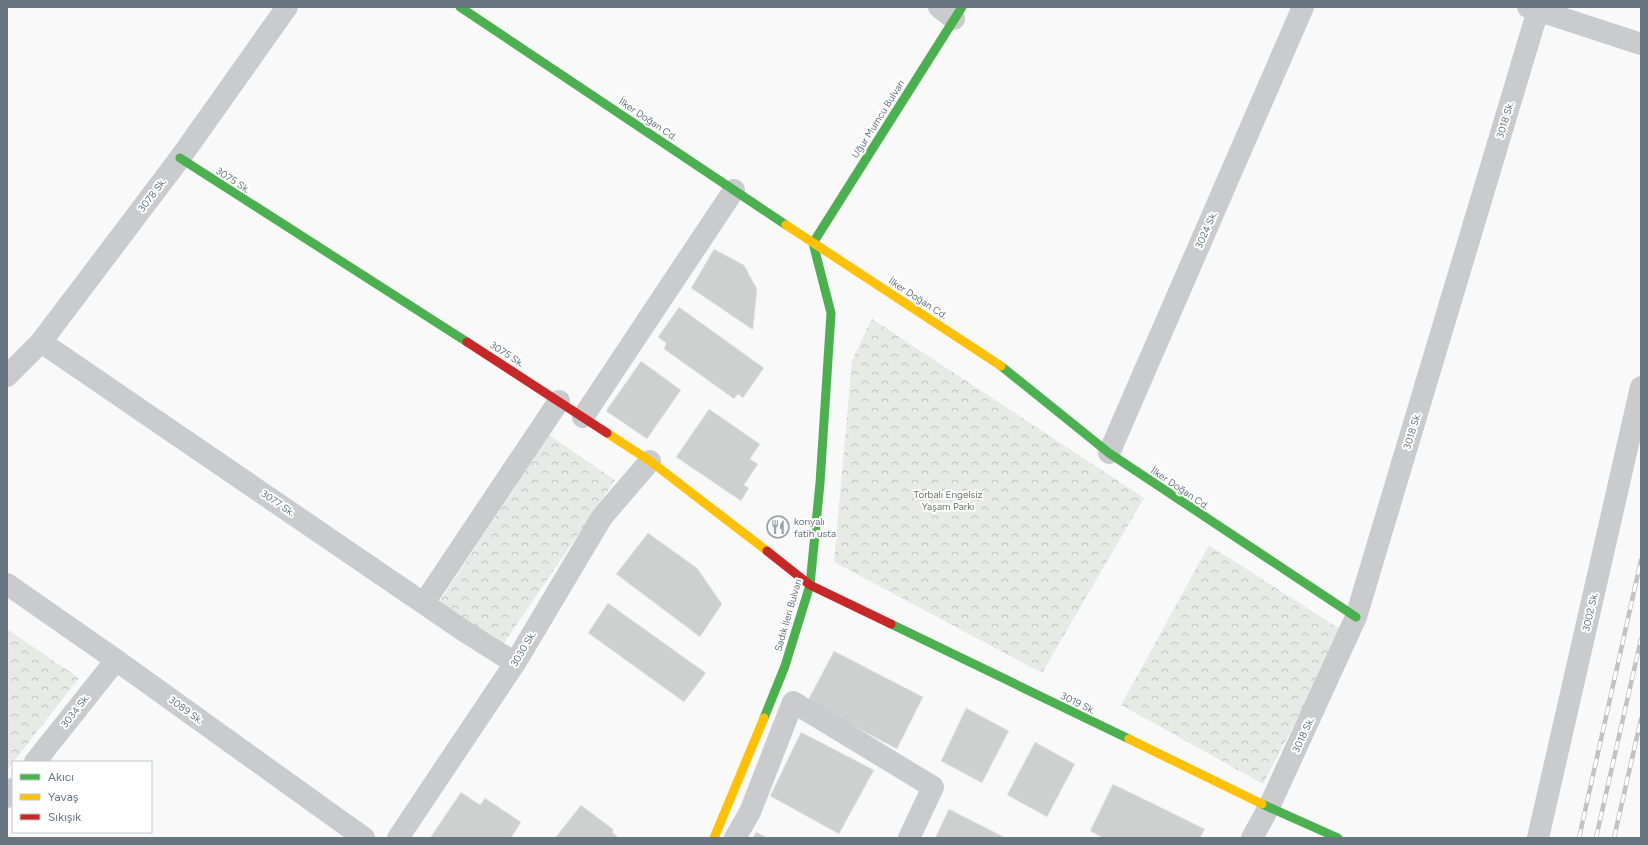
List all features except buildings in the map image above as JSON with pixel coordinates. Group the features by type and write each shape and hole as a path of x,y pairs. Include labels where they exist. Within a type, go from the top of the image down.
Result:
{"main road":[{"name":"İlker Doğan Cd.","path":"460,7 813,243 994,360 1109,453 1356,617"},
{"name":"Uğur Mumcu Bulvarı","path":"813,243 951,11"},
{"name":"3075 Sk.","path":"180,158 559,400 650,461 810,585"},
{"name":"Sadık İleri Bulvarı","path":"714,838 785,666 810,585 820,484 831,313 813,243"},
{"name":"3019 Sk.","path":"810,585 1269,807 1338,838"}],"street":[{"name":"3078 Sk.","path":"7,376 41,342 180,158 287,7"},
{"name":"3024 Sk.","path":"1109,453 1303,7"},
{"path":"1533,9 1641,44"},
{"name":"3018 Sk.","path":"1252,838 1269,807 1356,617 1533,9"},
{"path":"583,417 734,190"},
{"name":"3077 Sk.","path":"41,342 424,603 515,663"},
{"name":"3002 Sk.","path":"1538,838 1641,387"},
{"path":"424,603 559,400"},
{"name":"3030 Sk.","path":"398,838 515,663 602,517 650,461"},
{"name":"3089 Sk.","path":"7,584 116,660 364,838"},
{"name":"3034 Sk.","path":"36,761 116,660"},
{"path":"735,838 750,812 792,702 933,787 909,838"}],"green space":[{"name":"Torbalı Engelsiz Yaşam Parkı","path":"872,319 1144,498 1042,673 834,562 852,360"},
{"path":"549,435 615,480 502,646 438,604"},
{"path":"1209,545 1343,631 1263,784 1121,705"},
{"path":"7,629 79,678 14,761 12,761 12,764 7,770"}],"railway":[{"path":"1579,838 1641,560"},
{"path":"1596,838 1641,639"},
{"path":"1614,838 1641,719"}],"traffic: fast":[{"path":"460,7 786,225"},
{"path":"813,243 962,7"},
{"path":"180,158 467,342"},
{"path":"764,718 785,666 810,585 820,483 831,313 813,243"},
{"path":"1001,366 1109,453 1356,617"},
{"path":"891,624 1129,739"},
{"path":"1262,804 1338,838"}],"traffic: slow":[{"path":"786,225 1001,366"},
{"path":"607,433 650,461 767,551"},
{"path":"714,838 764,718"},
{"path":"1129,739 1262,804"}],"traffic: jam":[{"path":"467,342 607,433"},
{"path":"767,551 810,585 891,624"}],"place":[{"name":"konyalı fatih usta","path":"778,527"}]}
